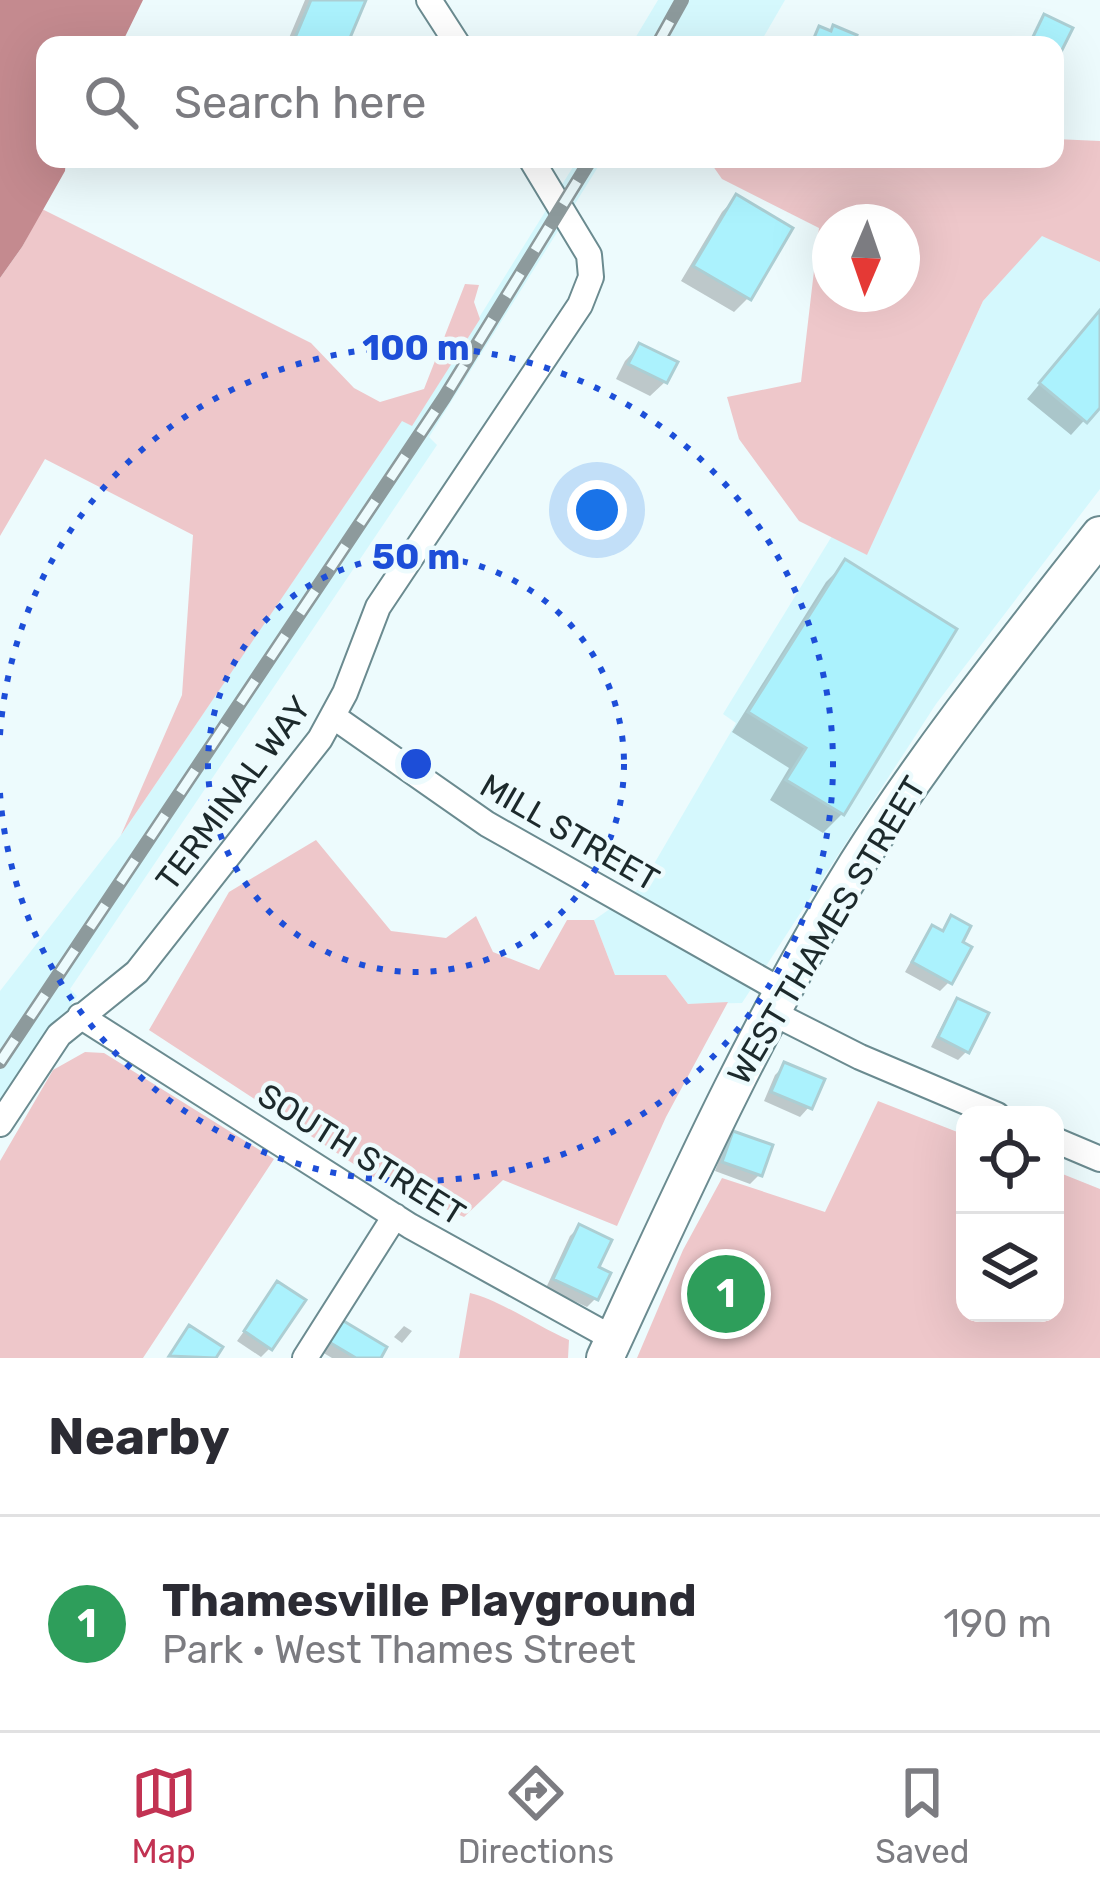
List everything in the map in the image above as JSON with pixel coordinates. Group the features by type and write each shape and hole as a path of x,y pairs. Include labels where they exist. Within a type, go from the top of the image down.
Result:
{"main road":[{"name":"WEST THAMES STREET","path":"609,1349 700,1147 776,1002 858,862 1100,535"}],"street":[{"path":"429,0 452,36"},
{"name":"TERMINAL WAY","path":"0,1124 49,1048 80,1016 137,972 334,717 378,608 588,289 591,268 584,243 537,168"},
{"name":"MILL STREET","path":"334,717 454,804 860,1057 976,1106"},
{"name":"SOUTH STREET","path":"80,1016 609,1349"},
{"path":"1064,1144 1100,1159"},
{"path":"305,1358 395,1216"}],"shaded area":[{"path":"0,0 143,0 125,36 36,36 36,168 65,171 0,278"},
{"path":"658,0 785,0 764,36 636,36"},
{"path":"1064,139 1100,141 1100,262 1042,236 983,301 867,555 799,521 739,439 727,397 801,382 812,288 812,312 920,312 920,204 812,204 812,224 722,179 714,168 1064,168"},
{"path":"572,168 597,168 429,437 437,445 70,989 77,996 0,1111 0,991 121,835 402,420 412,425"},
{"path":"42,209 311,343 354,388 380,402 424,389 465,284 479,285 474,302 480,319 412,426 402,421 121,835 182,695 193,535 45,459 0,536 0,278"},
{"path":"1042,235 1100,262 1100,489 936,704 742,1003 688,1004 666,975 615,975 594,920 640,888 736,723 723,714 832,536 867,554 983,301"},
{"path":"316,840 391,931 446,938 476,916 493,952 539,970 567,920 594,920 615,975 666,975 688,1004 728,1002 666,1117 617,1226 503,1180 464,1217 375,1178 149,1030 229,892"},
{"path":"85,1052 104,1053 274,1159 143,1358 0,1358 0,1161 53,1070"},
{"path":"878,1101 956,1131 956,1322 1064,1322 1064,1175 1100,1189 1100,1358 637,1358 683,1250 722,1178 825,1212"},
{"path":"470,1293 569,1340 568,1358 459,1358"}],"building":[{"path":"311,0 366,0 351,36 296,36"},
{"path":"1044,14 1073,28 1064,46 1064,36 1033,36"},
{"path":"833,25 857,35 815,36 819,26 831,31"},
{"path":"736,194 793,228 751,300 693,266"},
{"path":"1100,310 1100,408 1087,423 1039,383"},
{"path":"639,343 678,362 667,383 628,364"},
{"path":"845,559 957,629 844,815 786,780 806,748 748,712"},
{"path":"951,915 971,926 963,942 972,947 952,984 912,962 932,925 943,931"},
{"path":"957,998 989,1013 969,1053 938,1037"},
{"path":"784,1062 825,1079 812,1109 771,1092"},
{"path":"733,1131 773,1145 762,1176 722,1162"},
{"path":"579,1224 612,1240 599,1267 611,1273 598,1300 553,1279"},
{"path":"277,1281 306,1300 272,1350 244,1331"},
{"path":"342,1320 387,1347 381,1358 356,1358 329,1342"},
{"path":"189,1325 223,1347 216,1358 169,1356"}],"railway":[{"path":"662,36 682,0"},
{"path":"0,1062 444,398 585,168"}],"place":[{"name":"Thamesville Playground","path":"726,1294"}]}
